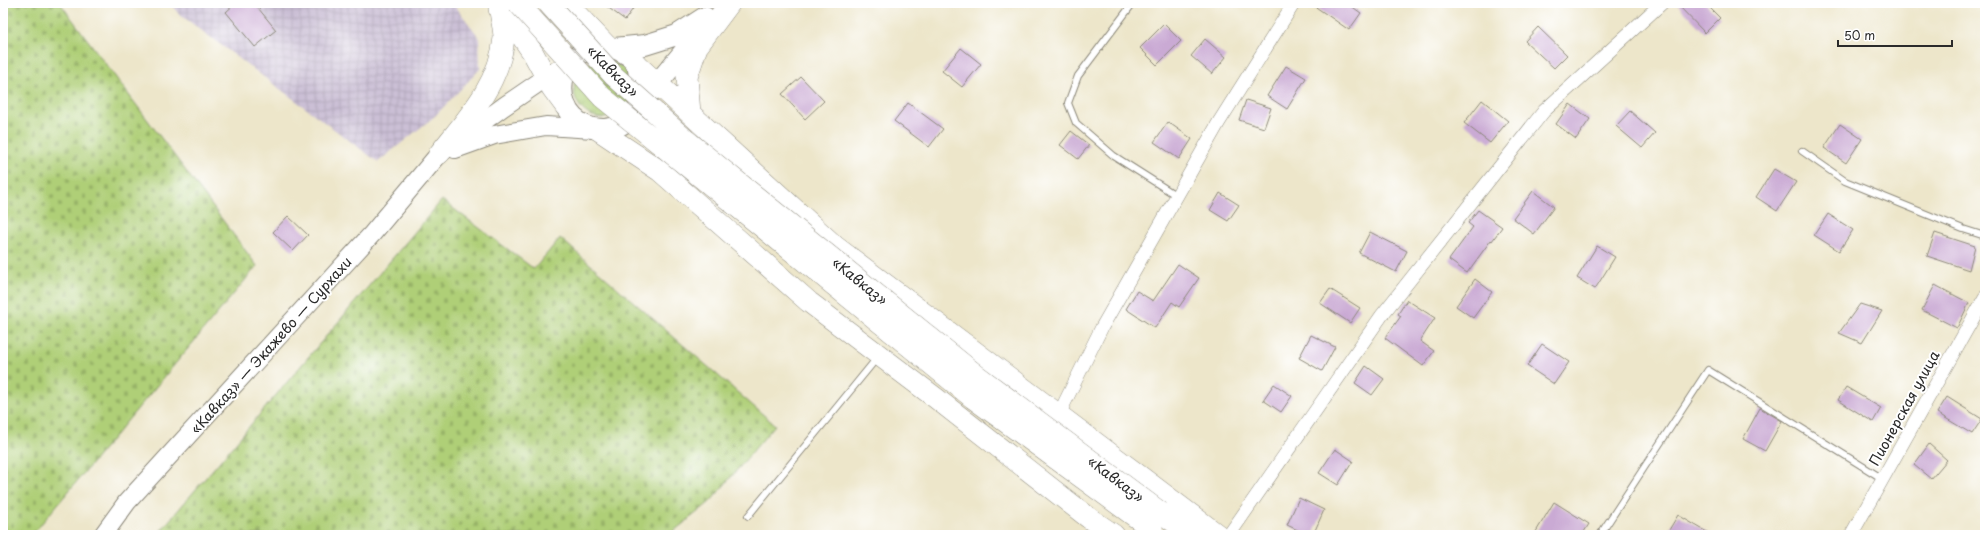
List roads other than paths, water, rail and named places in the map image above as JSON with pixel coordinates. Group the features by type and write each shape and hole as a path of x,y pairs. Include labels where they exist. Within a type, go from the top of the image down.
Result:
{"highway":[{"name":"«Кавказ»","path":"548,3 614,76 686,140 975,374 1157,525"},
{"path":"690,113 687,77 697,47 729,3"},
{"name":"«Кавказ»","path":"573,5 611,47"},
{"name":"«Кавказ»","path":"504,6 602,97 973,398 1157,525 1192,535"},
{"path":"504,6 533,53 545,78 566,107"},
{"path":"439,154 491,84 504,37 504,6"},
{"path":"636,64 658,82 836,247 1058,416 1218,535"},
{"path":"597,129 660,171 809,302 878,356 937,399 1089,518 1114,535"}],"main road":[{"path":"597,129 585,125 574,118 566,107 562,94 562,81 566,68 574,58 590,49 645,45 676,35 729,3"},
{"path":"439,154 494,135 546,126 597,129 611,128 623,124 634,115 658,82 697,36 729,3"},
{"path":"611,47 626,54 636,64 644,90 641,104"},
{"name":"«Кавказ» — Экажево — Сурхахи","path":"103,535 127,502 372,234 439,154 574,58"}],"street":[{"path":"1058,416 1102,327 1219,122 1294,3"},
{"path":"1229,535 1382,315 1544,111 1662,3"},
{"name":"Пионерская улица","path":"1852,535 1985,297"}],"lane":[{"path":"1133,3 1078,76 1068,103 1076,123 1114,156 1177,196"},
{"path":"1802,151 1845,181 1963,229 1985,236"},
{"path":"748,516 878,356"},
{"path":"1600,535 1708,370 1883,479"}]}
